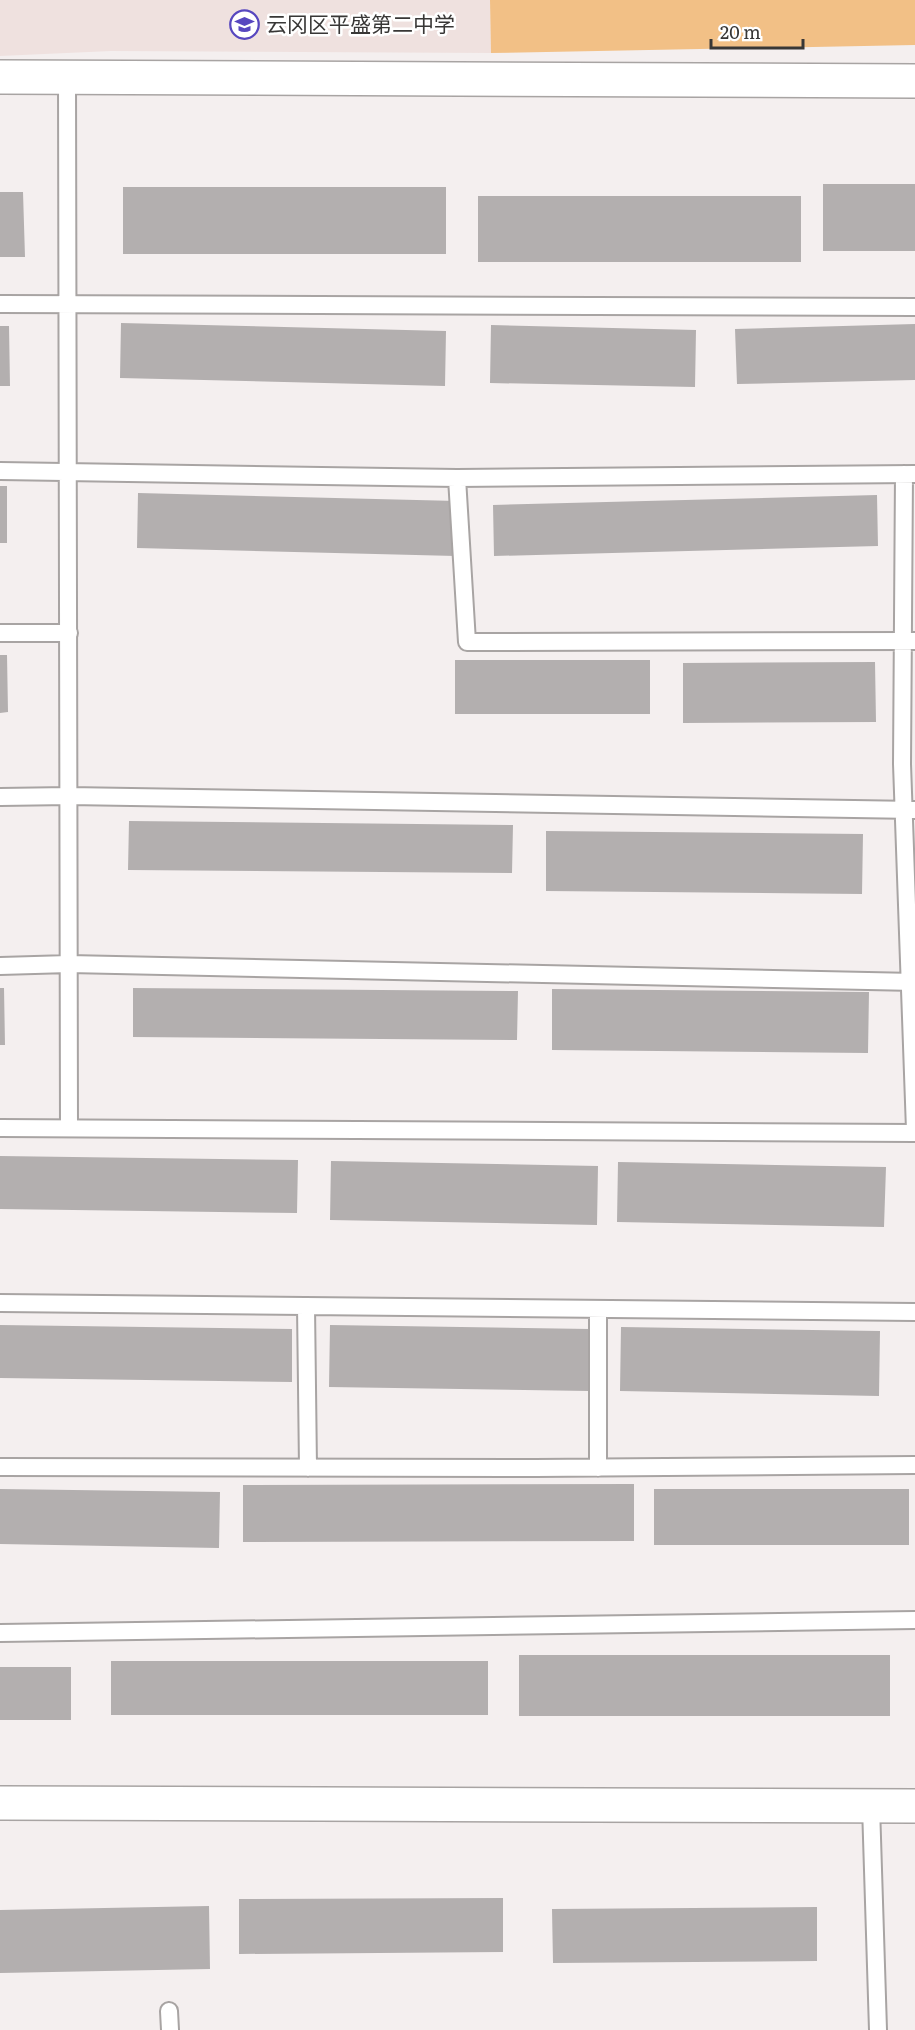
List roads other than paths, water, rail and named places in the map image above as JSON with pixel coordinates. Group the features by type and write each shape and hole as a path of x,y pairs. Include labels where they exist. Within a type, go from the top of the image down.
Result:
{"street":[{"path":"0,77 915,81"},
{"path":"0,1803 915,1806"}],"lane":[{"path":"67,77 69,1127"},
{"path":"0,304 915,307"},
{"path":"0,471 458,478 910,474 909,810 915,1132 0,1128"},
{"path":"458,478 467,642 909,641"},
{"path":"0,633 69,633"},
{"path":"0,798 69,796 909,810"},
{"path":"0,966 69,964 912,982"},
{"path":"0,1303 915,1312"},
{"path":"306,1306 308,1468"},
{"path":"598,1309 598,1468"},
{"path":"0,1467 598,1468 915,1465"},
{"path":"0,1633 915,1620"},
{"path":"871,1806 878,2030"},
{"path":"169,2011 170,2030"}],"place":[{"name":"云冈区平盛第二中学","path":"245,25"}]}
